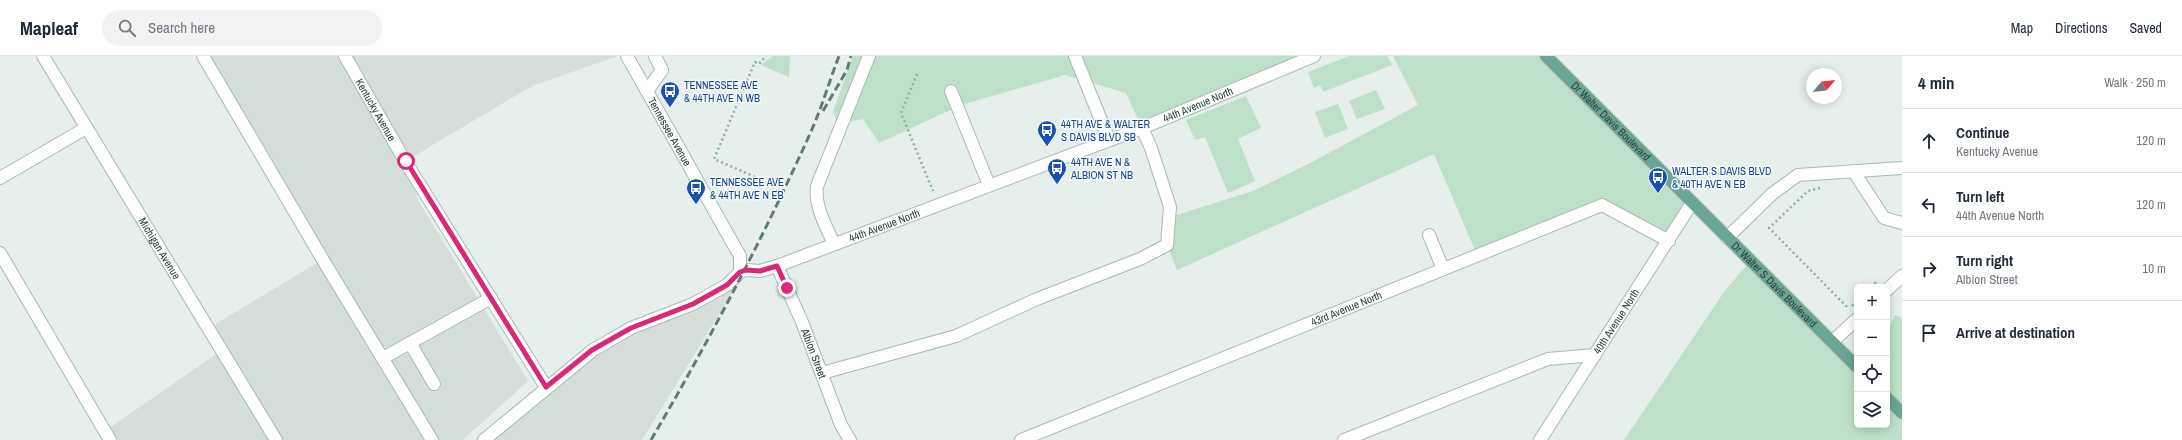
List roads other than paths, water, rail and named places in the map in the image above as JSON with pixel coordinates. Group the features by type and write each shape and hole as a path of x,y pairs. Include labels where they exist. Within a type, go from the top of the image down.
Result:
{"main road":[{"name":"Dr Walter Davis Boulevard","path":"1546,56 1692,203"},
{"name":"Dr Walter S Davis Boulevard","path":"1692,203 1854,364"},
{"path":"1890,401 1902,413"}],"street":[{"name":"Michigan Avenue","path":"44,56 86,128 276,440"},
{"path":"203,56 432,440"},
{"name":"Kentucky Avenue","path":"345,56 406,161 546,387"},
{"name":"Tennessee Avenue","path":"627,56 740,256 740,272"},
{"path":"647,91 662,70 655,56"},
{"path":"834,244 818,204 816,195 817,186 870,56"},
{"path":"1075,56 1109,140"},
{"name":"44th Avenue North","path":"740,272 746,270 760,271 777,266 1142,128 1314,56"},
{"path":"951,91 989,185"},
{"path":"0,178 86,128"},
{"path":"822,373 956,336 1037,299 1140,259 1167,245 1170,207 1151,148 1142,128"},
{"path":"1727,238 1772,194 1798,175 1902,168"},
{"path":"1854,172 1884,218 1902,223"},
{"name":"40th Avenue North","path":"1540,440 1692,203"},
{"name":"43rd Avenue North","path":"1021,440 1602,205 1668,241"},
{"path":"1429,235 1443,269"},
{"path":"0,253 110,440"},
{"name":"Albion Street","path":"777,266 822,373 841,425 850,440"},
{"path":"484,440 592,350 631,328 693,304 727,285 740,272"},
{"path":"1890,287 1902,276"},
{"path":"382,358 491,298"},
{"path":"1832,342 1856,320"},
{"path":"410,343 434,384"},
{"path":"1344,440 1548,359 1595,356"}],"railway":[{"path":"651,440 694,365 754,252 813,126 839,56"},
{"path":"823,111 847,70 851,56"}],"place":[{"name":"TENNESSEE AVE & 44TH AVE N WB","path":"670,108"},
{"name":"44TH AVE & WALTER S DAVIS BLVD SB","path":"1047,147"},
{"name":"44TH AVE N & ALBION ST NB","path":"1057,185"},
{"name":"WALTER S DAVIS BLVD & 40TH AVE N EB","path":"1658,194"},
{"name":"TENNESSEE AVE & 44TH AVE N EB","path":"696,205"}]}
